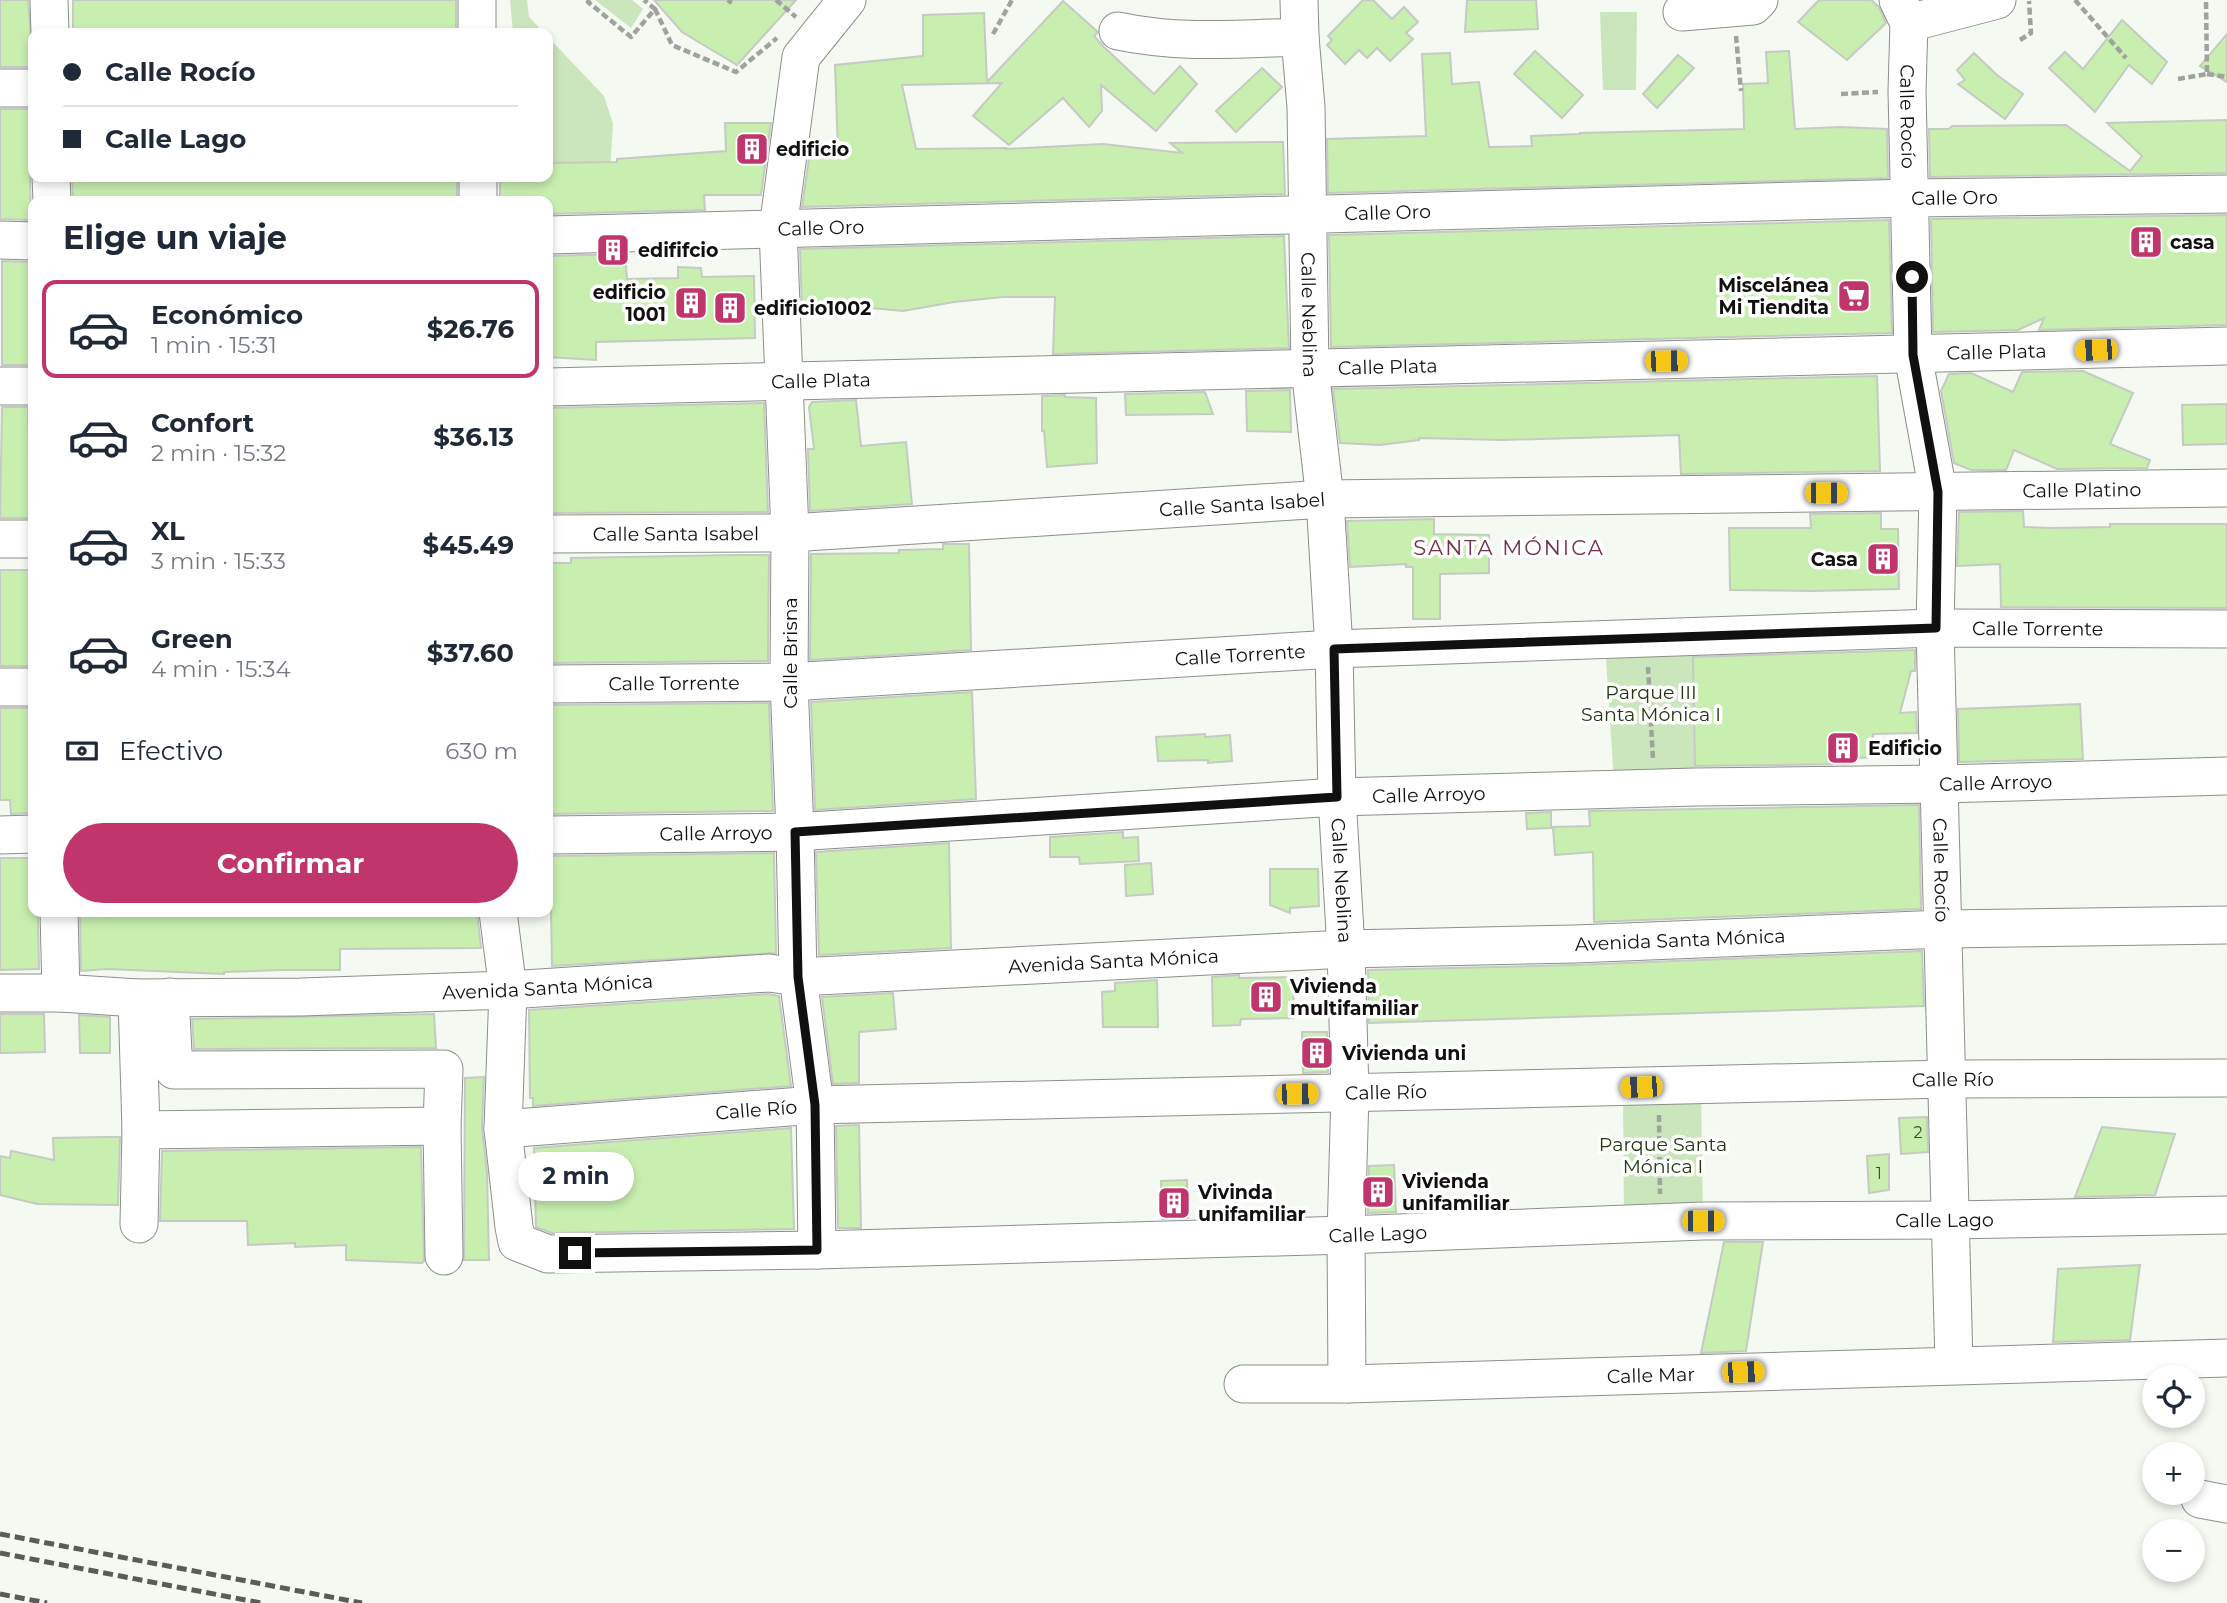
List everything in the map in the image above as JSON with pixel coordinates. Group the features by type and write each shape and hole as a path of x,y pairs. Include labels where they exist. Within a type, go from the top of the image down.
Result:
{"street":[{"path":"50,0 50,28"},
{"path":"477,0 477,28"},
{"path":"790,47 848,0"},
{"name":"Calle Neblina","path":"1299,0 1306,107 1310,369 1325,499 1346,949 1350,1093 1346,1236 1347,1384"},
{"path":"1682,12 1752,6 1759,0"},
{"path":"1903,11 1997,0"},
{"name":"Calle Rocío","path":"1903,11 1911,198 1913,355 1938,492 1936,628 1954,1365"},
{"path":"1118,31 1152,38 1211,40 1300,37"},
{"name":"Calle Brisna","path":"790,47 778,229 785,381 789,682 798,977 815,1105 817,1250"},
{"path":"0,88 28,88"},
{"name":"Calle Oro","path":"553,235 1911,198 2227,194"},
{"path":"0,240 28,241"},
{"name":"Calle Plata","path":"553,387 2227,346"},
{"path":"0,386 28,386"},
{"name":"Calle Platino","path":"1938,492 2227,488"},
{"name":"Calle Santa Isabel","path":"553,534 789,533 1325,499 1938,492"},
{"path":"0,539 28,539"},
{"name":"Calle Torrente","path":"553,684 789,682 1334,649 1936,628 2227,629"},
{"path":"0,687 28,687"},
{"name":"Calle Arroyo","path":"553,835 795,832 1337,797 1696,786 1941,784 2227,776"},
{"path":"0,835 28,834"},
{"path":"59,917 61,993"},
{"path":"499,917 508,990 503,1129"},
{"name":"Avenida Santa Mónica","path":"0,993 301,997 508,990 769,973 798,977 1346,949 1575,944 1943,929 2227,925"},
{"path":"153,997 174,1070 444,1069 444,1256"},
{"path":"139,1224 141,1130 153,997"},
{"name":"Calle Río","path":"503,1129 815,1105 1948,1079 2227,1078"},
{"path":"141,1130 442,1126"},
{"name":"Calle Lago","path":"503,1129 517,1242 548,1254 1346,1236 1661,1223 2227,1215"},
{"name":"Calle Mar","path":"1243,1384 1347,1384 2227,1359"}],"path":[{"path":"590,0 588,2 631,37 654,9"},
{"path":"644,0 654,9 672,45 736,72 790,47"},
{"path":"993,34 1012,0"},
{"path":"2020,40 2031,33 2029,0"},
{"path":"2076,0 2126,58"},
{"path":"2206,0 2207,74"},
{"path":"1736,33 1741,91"},
{"path":"2178,79 2207,74 2227,77"},
{"path":"1841,94 1906,91"},
{"path":"1647,656 1654,766"},
{"path":"1659,1087 1661,1223"}],"green space":[{"path":"510,0 527,0 529,17 539,28 513,28"},
{"path":"595,0 632,0 643,9 631,28"},
{"path":"1600,12 1637,12 1636,90 1603,90"},
{"path":"553,42 604,96 613,124 609,184 525,185 525,182 553,182"},
{"name":"Parque III Santa Mónica I","path":"1693,653 1695,778 1614,782 1606,659"},
{"name":"Parque Santa Mónica I","path":"1701,1086 1703,1221 1624,1224 1623,1088"}],"building":[{"path":"0,0 28,0 28,67 0,67"},
{"path":"73,0 456,0 456,28 73,28"},
{"path":"654,0 796,0 737,65 682,32"},
{"path":"1363,0 1373,0 1392,19 1404,7 1418,22 1406,33 1413,39 1390,61 1377,48 1367,58 1359,50 1345,64 1327,45 1332,40 1328,36"},
{"path":"1467,0 1536,0 1538,29 1465,32"},
{"path":"1819,0 1871,0 1879,7 1886,23 1847,60 1798,22"},
{"path":"1063,1 1098,32 1094,36 1154,94 1180,66 1197,84 1156,131 1101,85 1102,111 1089,127 1063,98 1009,145 973,116 1002,83 902,85 916,149 1007,148 1005,149 1103,144 1182,153 1170,143 1283,142 1285,194 802,207 810,151 838,151 835,65 923,56 923,15 984,13 987,82"},
{"path":"2122,20 2167,62 2152,84 2129,65 2095,112 2049,68 2065,52 2083,69"},
{"path":"2227,34 2227,82 2200,66"},
{"path":"1535,51 1583,95 1562,118 1514,74"},
{"path":"1789,51 1795,129 1887,129 1888,178 1328,193 1327,139 1426,136 1422,54 1450,53 1452,84 1479,82 1489,147 1532,146 1531,136 1744,129 1743,84 1768,83 1766,52"},
{"path":"1974,53 1997,75 2023,94 2005,119 1958,84 1965,80 1957,70"},
{"path":"1678,55 1694,68 1657,108 1643,94"},
{"path":"1262,68 1282,87 1236,132 1216,111"},
{"path":"0,109 28,109 30,196 28,196 28,220 0,219"},
{"path":"2227,120 2227,173 1930,177 1929,129 1949,129 1952,126 2066,125 2130,171 2142,156 2107,123"},
{"path":"725,123 771,123 761,195 704,195 705,210 553,214 553,196 500,196 500,182 553,182 553,163 617,162 617,159 726,151"},
{"path":"72,182 457,182 457,196 73,196"},
{"path":"2227,215 2227,325 2039,330 2044,318 2018,330 1933,332 1931,219"},
{"path":"1889,220 1892,333 1331,347 1329,235"},
{"path":"1284,236 1289,348 1053,354 1055,297 1003,297 903,311 850,306 802,311 800,249"},
{"path":"625,254 627,279 678,278 678,267 701,268 702,277 754,276 755,338 596,342 596,360 553,357 553,256"},
{"path":"2,261 28,262 28,365 2,365"},
{"path":"2083,371 2133,393 2110,444 2150,460 2147,468 2057,469 2014,450 2006,470 1971,470 1954,463 1941,391 1949,374 1971,373 2013,392 2022,372"},
{"path":"1877,376 1880,471 1681,474 1679,435 1503,440 1419,438 1380,445 1340,443 1333,389"},
{"path":"1290,390 1291,432 1247,431 1246,391"},
{"path":"1205,392 1213,414 1126,415 1125,394"},
{"path":"1042,396 1096,398 1097,463 1047,467 1042,431"},
{"path":"856,400 861,446 906,442 912,504 810,511 808,449 814,449 809,407 812,402"},
{"path":"764,403 768,512 553,513 553,408"},
{"path":"2227,404 2227,444 2183,445 2182,405"},
{"path":"2,407 28,407 28,518 0,518"},
{"path":"2023,511 2024,527 2227,524 2227,608 2001,607 2000,564 1957,566 1959,512"},
{"path":"1881,513 1881,529 1898,529 1899,589 1730,590 1729,528 1811,528 1810,514"},
{"path":"1434,519 1434,534 1489,535 1489,573 1440,574 1440,619 1413,619 1413,567 1406,567 1406,564 1350,567 1347,521"},
{"path":"943,544 969,544 971,650 810,660 811,554 899,553 899,550 943,549"},
{"path":"769,555 768,661 553,663 553,563 571,563 571,558"},
{"path":"0,570 28,570 28,666 0,666"},
{"path":"1915,650 1915,671 1911,671 1900,713 1916,712 1917,733 1873,734 1873,757 1858,758 1848,764 1695,766 1693,657"},
{"path":"972,692 976,799 815,810 811,702"},
{"path":"769,703 773,811 553,814 553,705"},
{"path":"2080,704 2083,759 1959,762 1958,709"},
{"path":"0,708 28,708 28,813 11,814 10,800 0,800"},
{"path":"1205,734 1205,737 1230,735 1232,761 1158,761 1156,737"},
{"path":"1919,805 1921,909 1594,922 1593,852 1555,855 1553,827 1590,826 1589,811"},
{"path":"1551,812 1551,828 1527,829 1526,813"},
{"path":"1123,832 1123,838 1138,837 1139,861 1080,864 1079,857 1050,857 1050,837"},
{"path":"949,843 951,948 819,955 816,852"},
{"path":"774,853 776,953 552,966 553,856"},
{"path":"0,858 28,858 28,917 38,917 39,969 0,970"},
{"path":"1151,863 1153,894 1126,896 1125,865"},
{"path":"1270,869 1318,869 1319,906 1290,908 1290,913 1270,905"},
{"path":"80,917 478,917 481,948 340,949 340,970 224,974 107,969 81,971"},
{"path":"1922,951 1924,1006 1369,1023 1368,970"},
{"path":"1239,975 1239,978 1293,977 1294,1018 1241,1019 1240,1025 1213,1026 1212,977"},
{"path":"1157,980 1158,1027 1103,1027 1102,992 1115,991 1115,983"},
{"path":"893,993 896,1029 859,1032 859,1083 833,1084 822,997"},
{"path":"768,994 779,996 791,1086 533,1106 533,1098 530,1098 529,1010"},
{"path":"0,1014 44,1014 45,1052 0,1053"},
{"path":"434,1014 436,1048 194,1049 192,1019"},
{"path":"79,1015 110,1017 110,1053 80,1053"},
{"name":"Vivienda uni","path":"1302,1032 1327,1032 1328,1072 1303,1073"},
{"path":"484,1077 482,1128 487,1173 489,1260 464,1260 465,1078"},
{"path":"1927,1117 1928,1152 1901,1154 1899,1118"},
{"path":"859,1125 861,1228 838,1228 836,1126"},
{"path":"2102,1127 2175,1134 2155,1195 2075,1197"},
{"path":"791,1128 794,1229 552,1233 536,1227 534,1148"},
{"path":"120,1137 118,1205 37,1204 0,1195 0,1156 10,1158 11,1151 54,1160 53,1138"},
{"path":"421,1147 422,1263 346,1260 346,1245 248,1245 247,1221 160,1221 162,1151"},
{"path":"1889,1154 1889,1190 1869,1193 1867,1156"},
{"name":"Vivienda unifamiliar","path":"1394,1165 1396,1212 1368,1213 1369,1166"},
{"name":"Vivinda unifamiliar","path":"1187,1180 1188,1218 1162,1219 1161,1181"},
{"path":"1724,1242 1763,1242 1746,1351 1701,1353"},
{"path":"2140,1265 2130,1340 2053,1342 2058,1269"}],"railway":[{"path":"0,1534 362,1603"},
{"path":"0,1553 261,1603"},
{"path":"0,1594 47,1603"}],"place":[{"name":"edificio","path":"752,149"},
{"name":"casa","path":"2146,242"},
{"name":"edififcio","path":"613,250"},
{"name":"Miscelánea Mi Tiendita","path":"1854,296"},
{"name":"edificio 1001","path":"691,303"},
{"name":"edificio1002","path":"730,308"},
{"name":"Casa","path":"1883,559"},
{"name":"Edificio","path":"1843,748"},
{"name":"Vivienda multifamiliar","path":"1266,997"},
{"name":"Vivienda uni","path":"1317,1053"},
{"name":"Vivienda unifamiliar","path":"1378,1192"},
{"name":"Vivinda unifamiliar","path":"1174,1203"}],"district":[{"name":"SANTA MÓNICA","path":"1509,547"}],"route":[{"path":"575,1253 817,1250 815,1105 798,977 795,832 1337,797 1334,649 1936,628 1938,492 1913,355 1912,277"}]}
